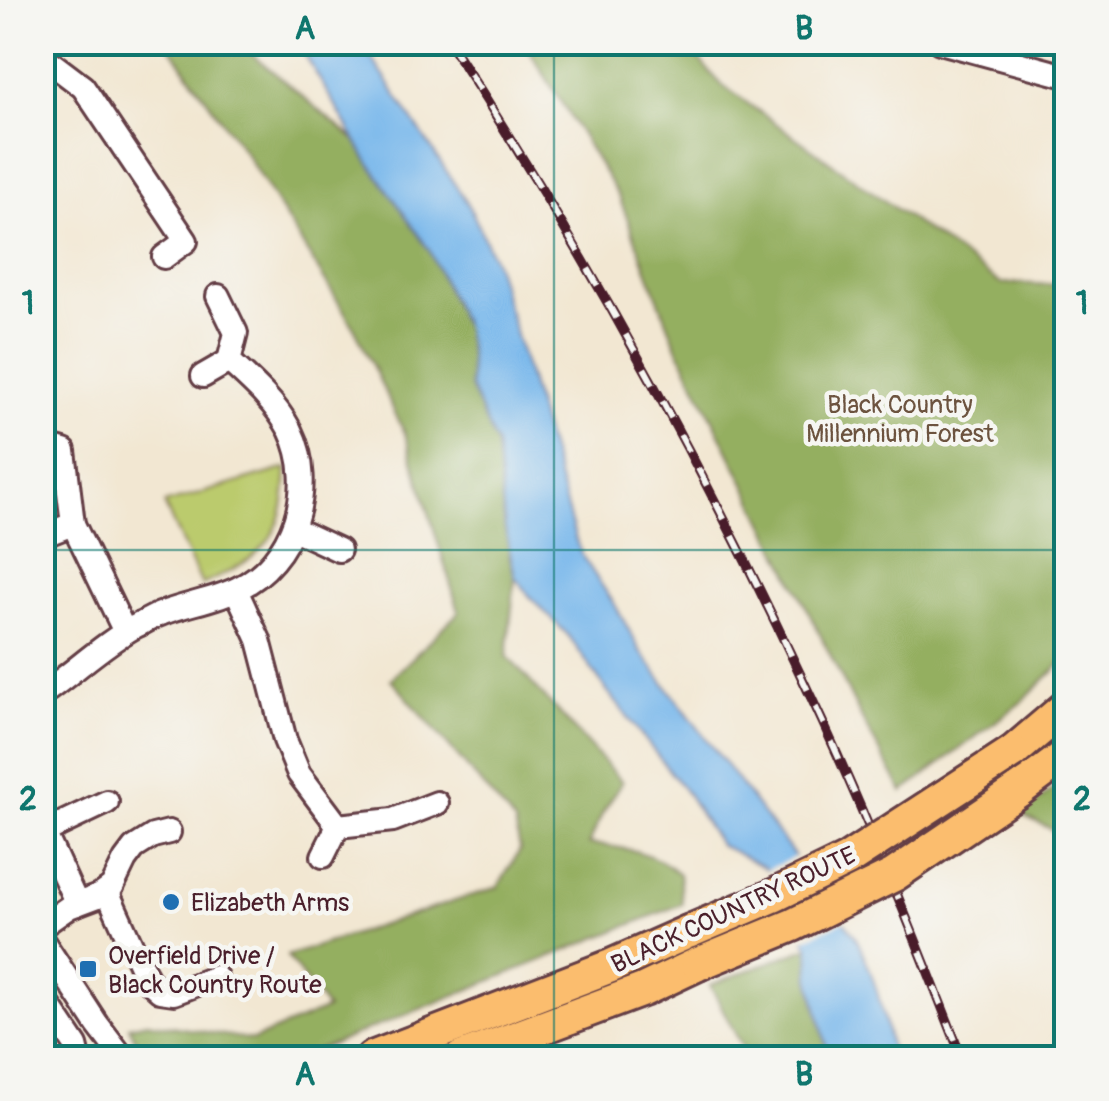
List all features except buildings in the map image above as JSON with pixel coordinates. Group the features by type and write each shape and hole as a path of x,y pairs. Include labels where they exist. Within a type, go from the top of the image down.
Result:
{"highway":[{"name":"BLACK COUNTRY ROUTE","path":"372,1058 611,966 847,860 1013,752 1066,708"},
{"name":"BLACK COUNTRY ROUTE","path":"461,1058 643,990 793,925 894,875 1066,754"}],"street":[{"path":"940,42 1066,76"},
{"path":"42,56 83,88 186,241 164,257"},
{"path":"202,376 229,361 236,333 218,296"},
{"path":"42,694 126,632 161,614 236,590 268,566 288,542 299,509 297,449 271,402 229,361"},
{"path":"53,448 73,524 126,632"},
{"path":"42,536 73,524"},
{"path":"294,529 339,550"},
{"path":"236,590 259,640 298,774 338,826"},
{"path":"77,904 44,832 108,802"},
{"path":"338,826 393,820 437,802"},
{"path":"323,856 338,826"},
{"path":"42,926 107,891 134,848 153,836 169,832"},
{"path":"107,891 140,964 160,991 174,993 216,977"},
{"path":"42,940 122,1058"},
{"path":"42,994 76,1046 79,1058"}],"green space":[{"path":"167,43 244,43 246,49 356,141 429,250 465,329 496,445 515,577 507,656 622,782 589,844 637,851 679,874 682,904 298,1058 159,1058 137,1043 129,1026 147,1022 253,1040 327,1009 287,956 498,887 520,850 515,823 391,679 459,612 405,434 354,327 247,156"},
{"name":"Black Country Millennium Forest","path":"525,43 684,43 722,85 1000,283 1066,285 1066,659 1024,700 903,792 866,727 676,345 619,197"},
{"path":"287,468 283,507 271,536 253,556 202,585 164,504"},
{"path":"1066,778 1066,836 1022,815"},
{"path":"809,947 810,978 829,1058 748,1058 710,985"}],"water":[{"path":"298,43 362,43 470,207 494,260 584,559 641,652 855,936 878,996 892,1058 829,1058 810,978 809,947 765,868 719,844 688,795 568,635 515,577 505,529 496,445 470,387 465,329 429,250 366,158"}],"pier":[{"path":"801,854 849,919 800,941 762,872"}],"railway":[{"path":"449,42 591,274 721,513 844,770 962,1058"}],"place":[{"name":"Elizabeth Arms","path":"171,902"},
{"name":"Overfield Drive / Black Country Route","path":"88,969"}]}
